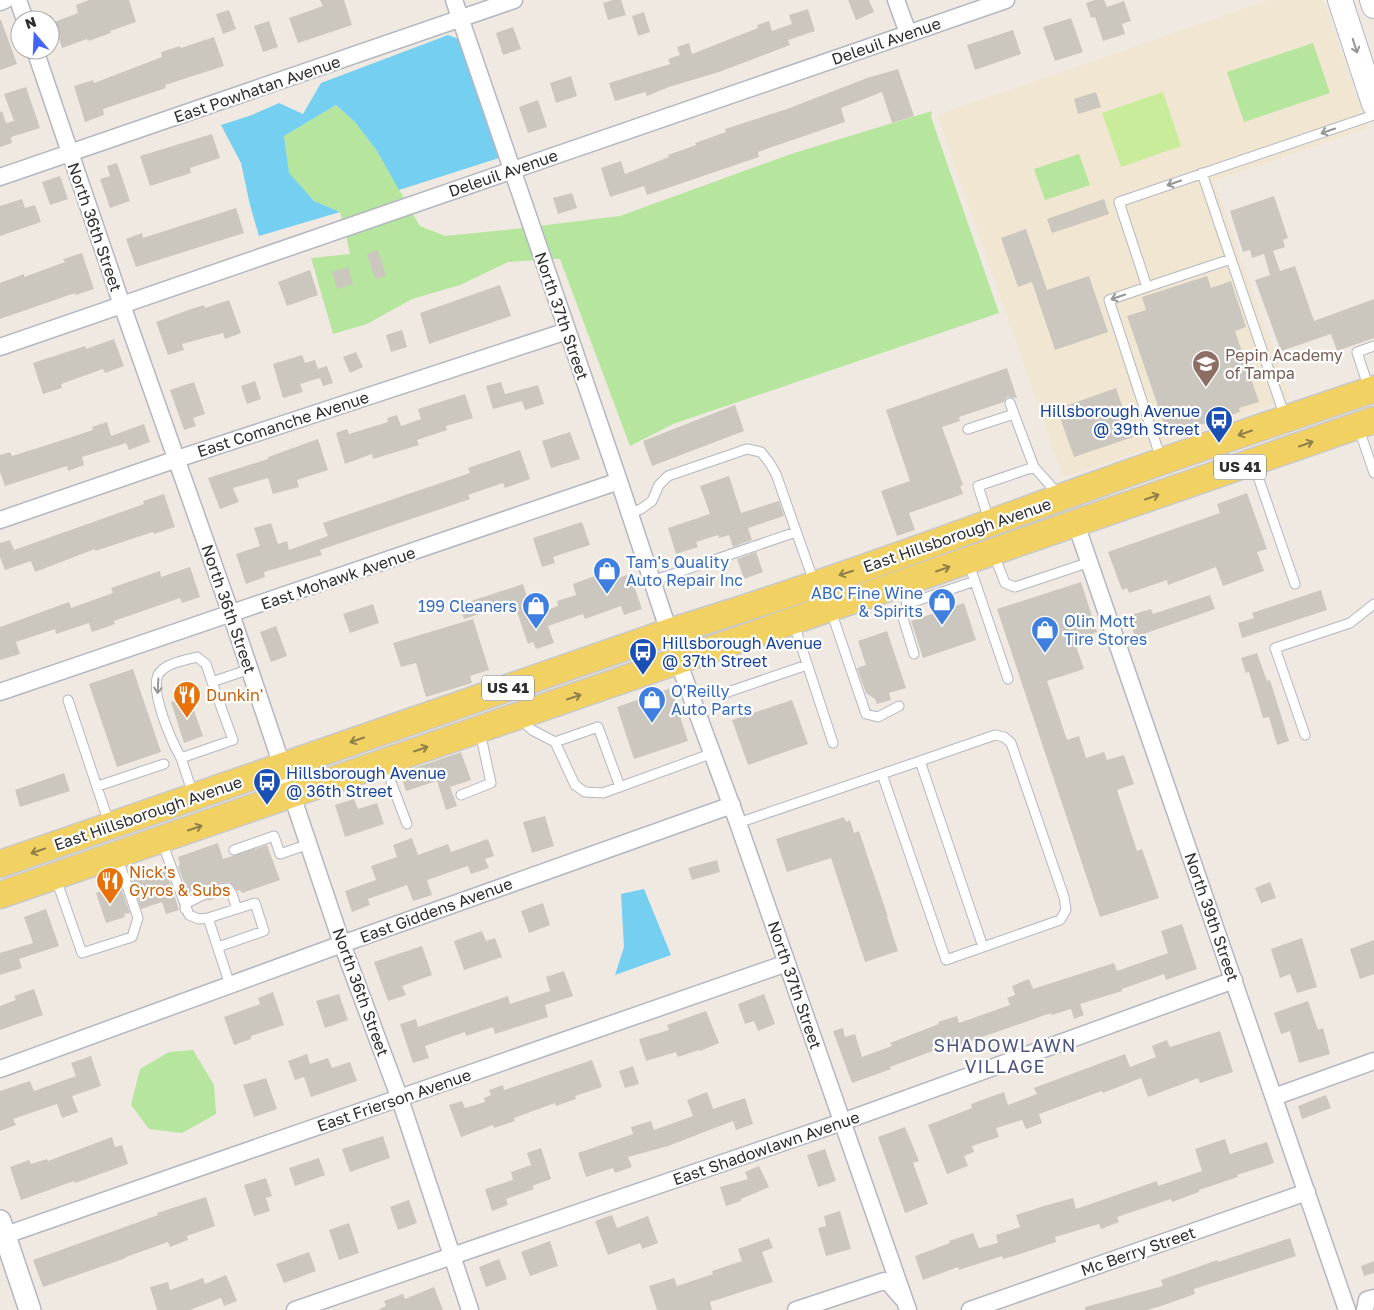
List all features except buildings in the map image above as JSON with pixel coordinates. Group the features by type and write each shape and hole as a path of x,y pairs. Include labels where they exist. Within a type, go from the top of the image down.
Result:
{"main road":[{"path":"1340,0 1374,104"},
{"path":"1372,0 1374,6"},
{"name":"East Hillsborough Avenue","path":"0,864 669,632 735,612 920,548 990,523 1057,493 1120,476 1372,390"},
{"name":"East Hillsborough Avenue","path":"0,895 830,609 905,593 971,570 992,552 1366,423"},
{"path":"1076,524 1083,510 1120,476"},
{"path":"905,593 905,567 920,548"},
{"path":"678,661 692,643 723,627 735,612"},
{"path":"619,681 648,659 669,632"}],"street":[{"path":"0,2 5,0"},
{"name":"North 37th Street","path":"454,0 669,632"},
{"name":"East Powhatan Avenue","path":"0,177 514,0"},
{"path":"896,0 908,33"},
{"name":"Deleuil Avenue","path":"0,347 1006,0"},
{"name":"North 36th Street","path":"38,60 250,669 342,944 400,1099 470,1310"},
{"name":"East Comanche Avenue","path":"0,520 177,459 567,331"},
{"name":"East Mohawk Avenue","path":"0,692 619,481"},
{"name":"North 39th Street","path":"1076,524 1347,1310"},
{"name":"North 37th Street","path":"678,661 732,805 909,1308"},
{"name":"East Giddens Avenue","path":"0,1069 342,944 732,805"},
{"name":"East Frierson Avenue","path":"2,1231 400,1099 787,963"},
{"name":"East Shadowlawn Avenue","path":"296,1310 842,1122 1234,980"},
{"path":"1274,1097 1374,1062"},
{"name":"Mc Berry Street","path":"970,1310 1307,1192"},
{"path":"2,1231 30,1310"},
{"path":"796,1310 884,1281 889,1284 909,1308"},
{"path":"1365,1310 1367,1300 1374,1298"}],"lane":[{"path":"1147,287 1118,202 1374,115"},
{"path":"1202,173 1286,419"},
{"path":"1162,462 1109,300 1232,259"},
{"path":"1372,390 1357,352 1374,346"},
{"path":"1010,402 1034,467 1057,493"},
{"path":"968,429 1014,414"},
{"path":"1366,423 1373,470"},
{"path":"630,513 641,509 652,501 659,484 668,476 747,449 760,452 776,474 814,584"},
{"path":"1253,462 1295,584"},
{"path":"990,523 978,486 1034,467"},
{"path":"652,581 796,532"},
{"path":"992,552 1005,583 1015,587 1090,562"},
{"path":"971,570 1008,679"},
{"path":"905,593 907,608 903,618 914,654"},
{"path":"1305,735 1276,648 1350,623 1374,604"},
{"path":"830,609 866,714 878,717 899,706"},
{"path":"793,622 833,743"},
{"path":"182,758 233,740 206,664 197,657 168,666 159,674 156,687 158,700 175,747 182,758 194,797"},
{"path":"722,694 808,665"},
{"path":"212,682 250,669"},
{"path":"68,700 110,826"},
{"path":"517,716 532,730 555,742 575,785 585,792 603,792 620,787 712,754"},
{"path":"555,742 598,727 620,787"},
{"path":"461,795 491,783 479,729"},
{"path":"738,823 995,735 1004,737 1011,743 1064,897 1066,910 1060,920 946,960 882,774"},
{"path":"386,761 391,773 391,782 406,824"},
{"path":"920,761 983,947"},
{"path":"98,786 164,764"},
{"path":"234,850 274,836 280,854 309,844"},
{"path":"161,839 188,916 200,919 208,918 255,903 264,931 218,947"},
{"path":"55,876 82,954 132,937 138,918 117,855"},
{"path":"220,889 228,888 237,909"},
{"path":"185,909 187,903 192,899 205,894"},
{"path":"208,918 230,985"}],"shaded area":[{"path":"1269,0 1323,0 1368,128 1214,181 1290,399 1063,478 937,115"}],"green space":[{"path":"1313,43 1330,93 1244,122 1227,72"},
{"path":"1163,92 1181,146 1121,167 1102,113"},
{"path":"336,105 355,122 377,151 404,198 342,220 340,212 314,201 288,173 284,136"},
{"path":"932,111 931,117 999,313 673,424 630,446 560,259 549,259 538,226 620,216 794,153"},
{"path":"1079,154 1090,185 1045,200 1034,169"},
{"path":"412,213 420,226 445,236 524,228 535,260 508,262 460,285 412,299 367,324 333,334 311,258 350,254 346,236"},
{"path":"193,1050 214,1085 216,1114 182,1133 149,1129 131,1105 140,1069 169,1052"}],"water":[{"path":"448,35 459,39 499,158 399,190 377,151 355,122 336,105 284,136 289,173 314,201 340,212 259,236 241,163 221,125 252,115 279,103 303,114 321,83"},
{"path":"644,889 671,955 615,975 624,947 621,894"}],"place":[{"name":"Pepin Academy of Tampa","path":"1206,388"},
{"name":"Hillsborough Avenue @ 39th Street","path":"1219,444"},
{"name":"Tam's Quality Auto Repair Inc","path":"607,595"},
{"name":"ABC Fine Wine & Spirits","path":"942,626"},
{"name":"199 Cleaners","path":"536,630"},
{"name":"Olin Mott Tire Stores","path":"1045,654"},
{"name":"Hillsborough Avenue @ 37th Street","path":"643,676"},
{"name":"Dunkin'","path":"187,719"},
{"name":"O'Reilly Auto Parts","path":"652,724"},
{"name":"Hillsborough Avenue @ 36th Street","path":"267,806"},
{"name":"Nick's Gyros & Subs","path":"110,905"}],"district":[{"name":"SHADOWLAWN VILLAGE","path":"1005,1056"}]}
